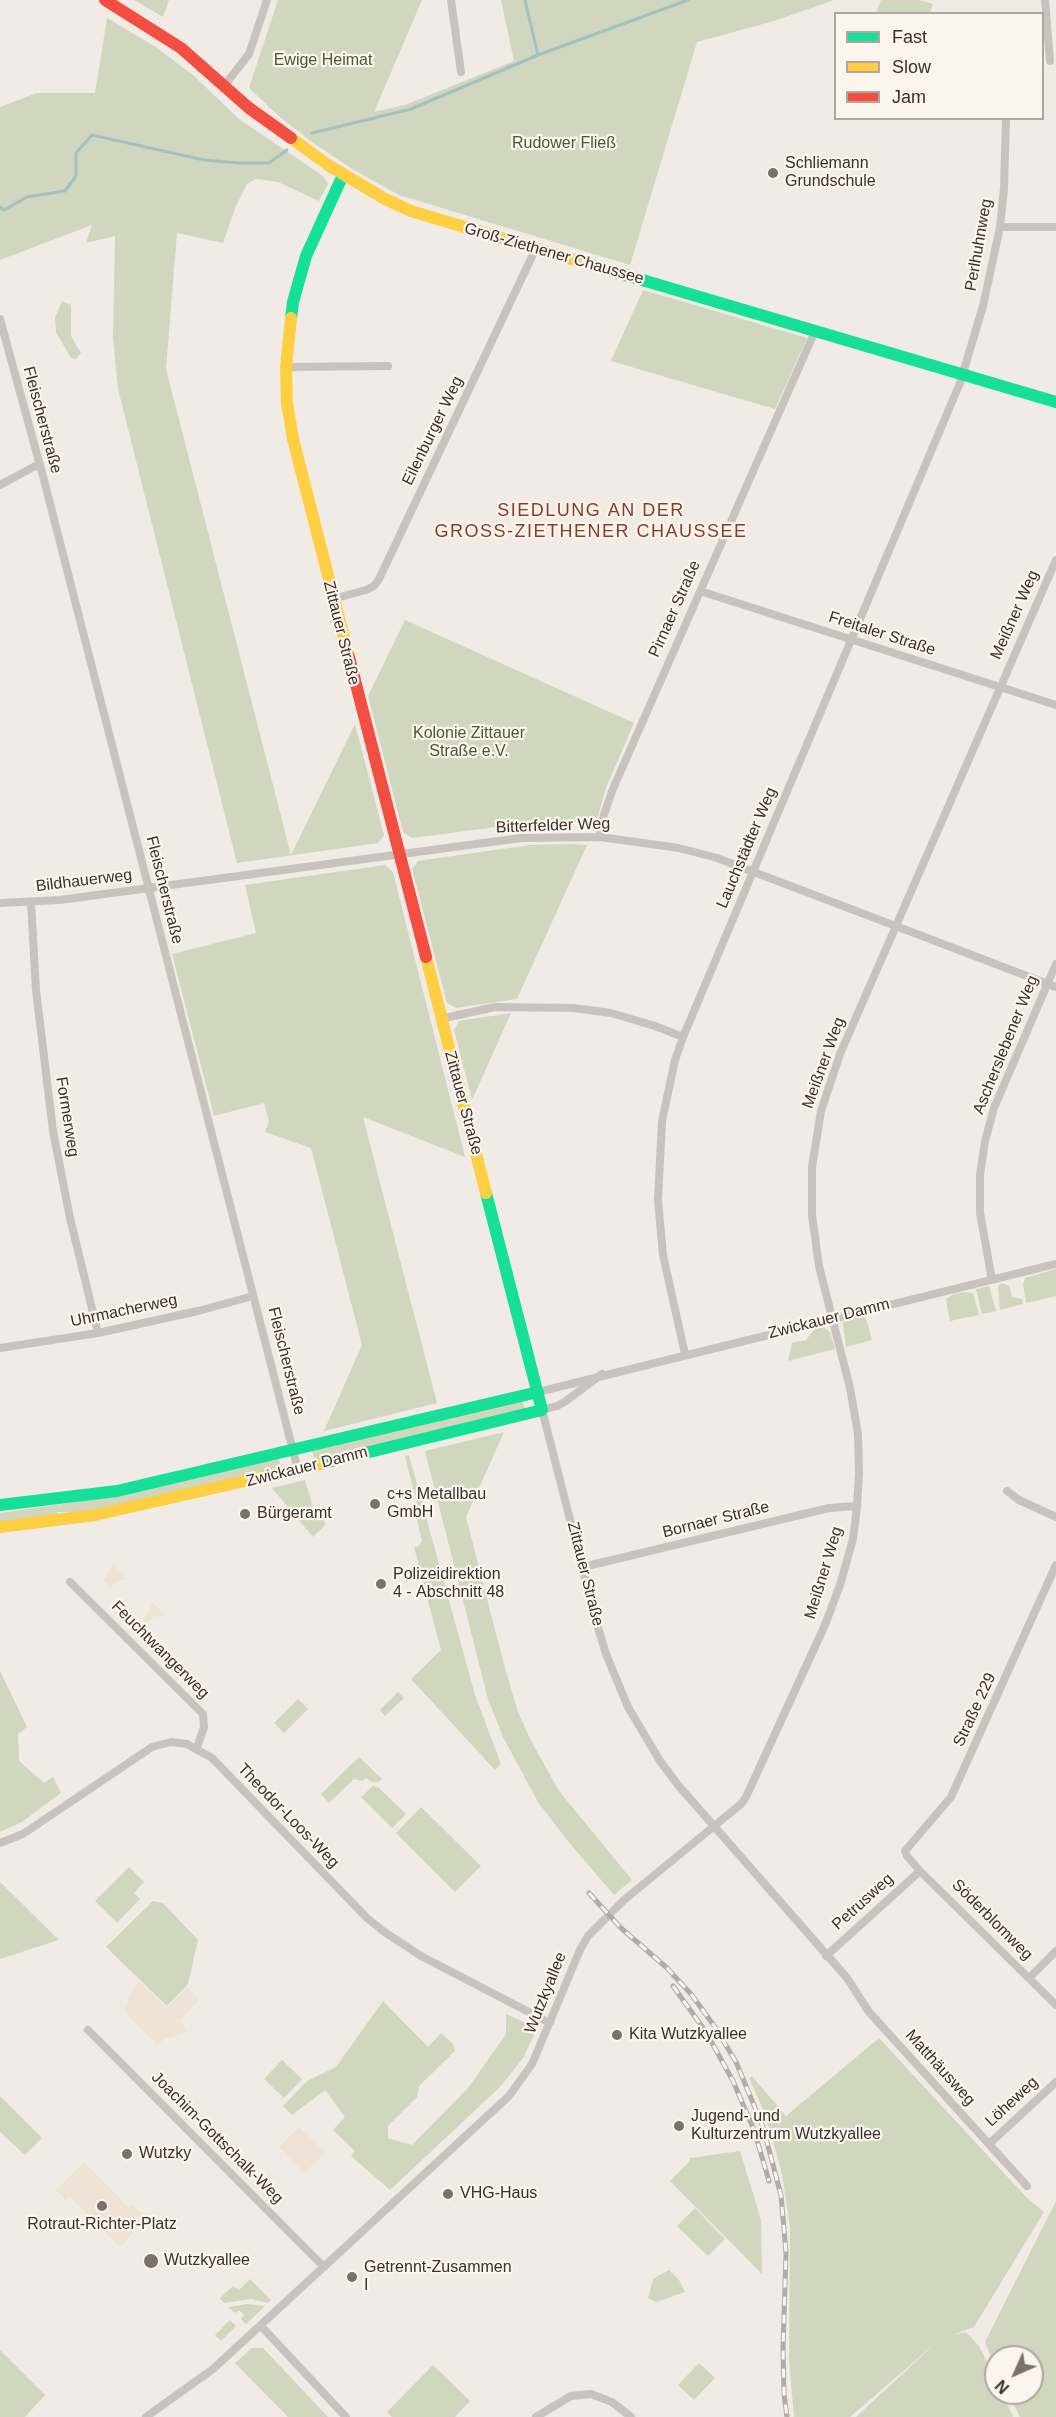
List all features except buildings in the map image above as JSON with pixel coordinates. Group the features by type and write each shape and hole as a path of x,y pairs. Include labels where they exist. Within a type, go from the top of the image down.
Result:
{"street":[{"name":"Groß-Ziethener Chaussee","path":"105,0 169,39 249,108 342,175 411,211 1056,402"},
{"path":"224,86 249,54 267,0"},
{"path":"451,0 461,72"},
{"path":"1045,0 1050,61"},
{"name":"Perlhuhnweg","path":"962,374 983,306 1000,227 1004,188 1006,120"},
{"name":"Zittauer Straße","path":"342,175 315,232 298,281 286,367 287,403 292,439 440,1019 606,1654 628,1707 660,1761 837,1967"},
{"path":"1000,227 1056,227"},
{"name":"Eilenburger Weg","path":"333,599 366,590 374,586 379,579 536,248"},
{"name":"Fleischerstraße","path":"0,319 298,1470"},
{"name":"Pirnaer Straße","path":"600,837 601,824 612,791 815,331"},
{"path":"286,367 388,366"},
{"name":"Lauchstädter Weg","path":"685,1354 663,1255 658,1200 658,1156 668,1088 683,1037 962,374"},
{"path":"0,485 39,464"},
{"name":"Meißner Weg","path":"714,1825 741,1804 746,1797 825,1625 854,1539 860,1473 858,1434 834,1318 819,1266 812,1215 812,1167 821,1111 832,1074 1056,560"},
{"name":"Freitaler Straße","path":"700,591 1056,705"},
{"name":"Bitterfelder Weg","path":"279,869 521,838 600,837 679,848 754,871 1052,985"},
{"name":"Bildhauerweg","path":"0,903 31,902 148,888 279,869"},
{"name":"Formerweg","path":"31,902 36,990 51,1122 70,1218 98,1333"},
{"name":"Ascherslebener Weg","path":"992,1280 980,1213 980,1175 985,1141 994,1108 1052,985 1056,964"},
{"path":"440,1019 495,1007 573,1008 611,1013 683,1037"},
{"name":"Zwickauer Damm","path":"0,1505 117,1491 293,1451 1056,1264"},
{"name":"Uhrmacherweg","path":"0,1348 98,1333 254,1296"},
{"name":"Zwickauer Damm","path":"0,1527 95,1515 298,1470 542,1410 566,1401 602,1374"},
{"path":"1007,1491 1019,1500 1056,1517"},
{"name":"Bornaer Straße","path":"583,1567 828,1508 857,1506"},
{"name":"Straße 229","path":"907,1856 905,1851 908,1845 951,1797 1056,1565"},
{"name":"Feuchtwangerweg","path":"70,1582 202,1714 204,1727 197,1748"},
{"path":"0,1843 23,1834 152,1747 178,1742 197,1748"},
{"name":"Theodor-Loos-Weg","path":"197,1748 219,1766 367,1918 383,1931 421,1956 550,2023"},
{"name":"Wutzkyallee","path":"146,2417 206,2375 509,2096 532,2064 588,1936 624,1900 714,1825"},
{"name":"Söderblomweg","path":"907,1856 1056,2005"},
{"name":"Petrusweg","path":"826,1956 920,1870"},
{"path":"1029,1978 1056,1951"},
{"name":"Matthäusweg","path":"837,1967 869,2012 1027,2186"},
{"name":"Joachim-Gottschalk-Weg","path":"88,2030 324,2267"},
{"name":"Löheweg","path":"989,2144 1056,2082"},
{"path":"261,2326 346,2417"},
{"path":"536,2417 571,2396 591,2394 612,2402 631,2417"}],"green space":[{"path":"134,0 169,0 163,17"},
{"name":"Rudower Fließ","path":"278,0 422,0 374,112 405,105 514,61 501,0 834,0 774,21 697,42 630,265 399,195 349,167 312,142 280,117 249,88"},
{"path":"881,0 919,0 933,4 930,12 876,12"},
{"path":"107,18 156,47 194,76 239,119 323,176 328,184 319,201 278,182 256,179 247,184 235,208 223,243 177,233 166,369 291,855 355,724 384,835 378,843 237,863 118,389 113,338 115,236 86,243 92,225 0,260 0,107 37,93 95,93"},
{"path":"643,290 807,338 775,409 611,361"},
{"path":"62,301 71,305 71,336 81,353 76,359 71,358 56,332 55,318"},
{"name":"Kolonie Zittauer Straße e.V.","path":"405,620 634,723 606,788 596,823 561,821 518,824 412,838 403,832 368,696"},
{"path":"530,845 587,845 517,999 456,1008 447,1003 412,869 418,861"},
{"path":"385,865 393,872 465,1157 363,1117 437,1403 324,1431 362,1345 311,1148 265,1132 269,1121 264,1103 214,1116 172,954 256,933 245,885"},
{"path":"511,1013 472,1100 454,1030 459,1021"},
{"path":"1056,1269 1056,1296 1026,1303 1023,1284 1025,1278"},
{"path":"1002,1283 1009,1286 1012,1297 1022,1299 1023,1304 1000,1310 998,1286"},
{"path":"989,1286 996,1311 982,1314 976,1289"},
{"path":"973,1293 979,1315 950,1321 946,1299 954,1294"},
{"path":"866,1318 872,1340 846,1347 843,1323 847,1319"},
{"path":"822,1326 830,1332 835,1349 788,1361 792,1343 806,1340 816,1327"},
{"path":"522,1400 525,1410 315,1461 312,1451"},
{"path":"504,1432 466,1517 518,1712 559,1791 632,1880 614,1895 538,1802 503,1737 488,1699 425,1451"},
{"path":"409,1455 475,1695 501,1764 495,1770 411,1679 441,1650 414,1547 419,1546 422,1541 417,1521 420,1516 405,1456"},
{"path":"279,1459 281,1469 192,1491 80,1512 57,1512 57,1516 0,1524 0,1513 118,1496"},
{"path":"305,1480 313,1507 326,1524 313,1537 272,1488"},
{"path":"0,1671 27,1727 18,1734 19,1761 44,1783 53,1777 61,1793 22,1822 0,1832"},
{"path":"398,1692 404,1698 385,1716 380,1710"},
{"path":"298,1699 308,1709 284,1733 274,1723"},
{"path":"359,1757 382,1779 372,1782 366,1778 362,1781 354,1779 329,1803 321,1794"},
{"path":"373,1786 378,1787 406,1814 392,1828 361,1797"},
{"path":"421,1807 481,1866 455,1892 396,1833"},
{"path":"129,1867 144,1882 134,1893 140,1899 117,1923 95,1901"},
{"path":"0,1882 59,1940 0,1959"},
{"path":"153,1901 163,1903 198,1940 188,1984 167,2006 106,1947"},
{"path":"383,2001 428,2047 441,2033 453,2044 455,2051 419,2086 417,2097 388,2126 388,2138 412,2145 468,2088 506,2034 506,2014 530,2025 534,2035 523,2058 500,2087 390,2190 351,2156 355,2151 333,2130 345,2117 325,2090 292,2115 283,2106 307,2081 336,2067"},
{"path":"879,2038 1027,2198 1044,2212 974,2327 953,2335 966,2332 979,2346 984,2356 984,2405 1008,2405 1013,2417 856,2417 937,2342 850,2417 794,2417 789,2360 790,2227 782,2174 763,2109 749,2078 752,2076 786,2116"},
{"path":"282,2060 302,2079 284,2098 264,2079"},
{"path":"0,2096 42,2138 25,2155 0,2132"},
{"path":"740,2151 761,2220 762,2274 670,2181 690,2161 690,2158"},
{"path":"1056,2201 1056,2417 1020,2417 1014,2405 1044,2405 1044,2345 986,2345 985,2342"},
{"path":"695,2208 725,2239 708,2256 677,2226"},
{"path":"669,2270 679,2280 685,2292 656,2302 648,2298 653,2279"},
{"path":"250,2279 271,2300 268,2303 251,2299 224,2303 220,2298 233,2286 239,2290"},
{"path":"248,2304 265,2306 246,2324 241,2319 244,2315 239,2310 235,2313 228,2307"},
{"path":"230,2320 236,2326 221,2341 215,2335"},
{"path":"252,2348 263,2348 328,2417 288,2417 235,2363"},
{"path":"0,2350 45,2395 25,2417 0,2417"},
{"path":"699,2363 715,2378 694,2400 678,2385"},
{"path":"433,2365 470,2401 455,2417 392,2417 387,2412"}],"shaded area":[{"path":"113,1565 127,1579 116,1582 111,1587 104,1580"},
{"path":"152,1602 165,1615 153,1617 146,1624 142,1620 149,1612"},
{"path":"139,1982 167,2008 187,1987 193,1992 199,2000 179,2021 187,2029 183,2034 164,2039 157,2045 124,2011 133,1988"},
{"path":"299,2127 325,2153 304,2173 279,2147"},
{"name":"Rotraut-Richter-Platz","path":"84,2162 128,2207 132,2204 147,2219 120,2247 69,2196 65,2200 56,2190"}],"waterway":[{"path":"525,0 538,55"},
{"name":"Rudower Fließ","path":"312,133 411,109 538,55 688,0"},
{"name":"Rudower Fließ","path":"0,207 4,210 27,197 65,191 76,176 76,153 92,135 204,160 239,163 269,163 287,150"}],"railway":[{"path":"589,1893 621,1928 667,1968 691,1994 715,2027 736,2062 763,2127 781,2195 786,2253 783,2350 787,2417"},
{"path":"673,1986 706,2032 733,2081 754,2130 769,2181"}],"traffic: fast":[{"path":"291,318 293,302 306,256 343,175"},
{"path":"588,264 1056,402"},
{"path":"320,1464 542,1410 486,1193"},
{"path":"0,1505 117,1491 538,1392"}],"traffic: slow":[{"path":"291,138 328,165 385,199 411,211 588,264"},
{"path":"291,318 286,367 287,403 293,439 349,657"},
{"path":"426,957 486,1193"},
{"path":"0,1527 95,1515 320,1464"}],"traffic: jam":[{"path":"105,0 181,48 249,108 291,138"},
{"path":"349,657 426,957"}],"place":[{"name":"Schliemann Grundschule","path":"773,173"},
{"name":"c+s Metallbau GmbH","path":"375,1504"},
{"name":"Bürgeramt","path":"245,1514"},
{"name":"Polizeidirektion 4 - Abschnitt 48","path":"381,1584"},
{"name":"Kita Wutzkyallee","path":"617,2035"},
{"name":"Jugend- und Kulturzentrum Wutzkyallee","path":"679,2126"},
{"name":"Wutzky","path":"127,2154"},
{"name":"VHG-Haus","path":"448,2194"},
{"name":"Rotraut-Richter-Platz","path":"102,2206"},
{"name":"Wutzkyallee","path":"151,2261"},
{"name":"Getrennt-Zusammen I","path":"352,2277"}],"district":[{"name":"SIEDLUNG AN DER GROSS-ZIETHENER CHAUSSEE","path":"591,521"}],"park label":[{"name":"Ewige Heimat","path":"323,61"}]}
